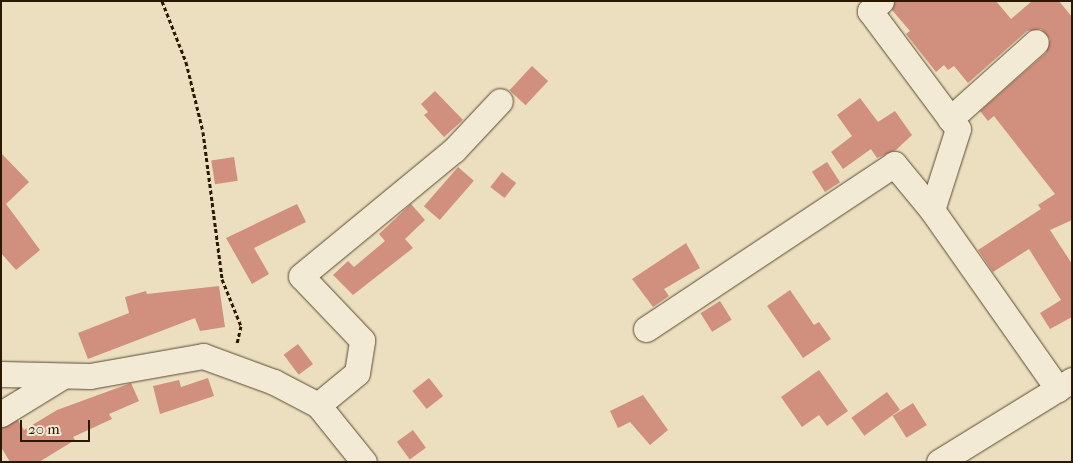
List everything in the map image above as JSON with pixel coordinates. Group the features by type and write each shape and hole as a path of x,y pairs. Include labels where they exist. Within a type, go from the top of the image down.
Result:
{"street":[{"path":"881,1 870,11 958,129 932,210"},
{"path":"950,119 1036,42"},
{"path":"318,405 357,373 362,340 301,276 454,150 500,101"},
{"path":"646,329 894,164 932,210 1065,385 940,462"},
{"path":"1,374 90,376 203,356 233,366 318,405 364,462"},
{"path":"1,414 63,376"}],"path":[{"path":"162,1 186,62 199,115 222,279 241,326 233,366"}],"building":[{"path":"895,1 996,1 1011,19 1032,1 1059,1 1072,17 1072,220 1050,230 1072,264 1072,317 1050,329 1040,313 1061,300 1029,249 993,272 978,250 1041,209 1038,205 1055,194 994,116 988,121 980,111 1046,53 1050,39 1041,29 1027,31 968,83 954,66 948,70 944,65 936,72 906,34 910,31 892,10"},
{"path":"532,66 548,81 526,105 509,90"},
{"path":"435,91 463,120 444,137 424,115 428,112 421,104"},
{"path":"860,98 878,122 895,111 912,135 896,150 877,158 871,149 843,169 831,152 852,136 837,115"},
{"path":"1,153 29,182 6,204 40,250 16,270 1,253"},
{"path":"234,157 238,181 215,184 211,161"},
{"path":"827,162 840,182 825,192 812,172"},
{"path":"458,167 474,181 440,220 424,206"},
{"path":"502,172 516,183 504,198 490,187"},
{"path":"297,204 306,222 254,248 269,274 252,284 226,238"},
{"path":"411,204 425,220 405,239 413,248 353,295 333,275 348,261 354,267 385,241 379,234"},
{"path":"686,243 700,268 664,289 669,296 653,307 632,279"},
{"path":"219,286 225,327 200,331 195,318 88,359 78,333 129,313 125,297 146,291 147,294"},
{"path":"790,290 814,325 819,322 831,339 803,358 767,306"},
{"path":"720,301 732,320 712,332 700,313"},
{"path":"298,344 313,364 299,375 284,355"},
{"path":"819,370 848,411 827,426 819,415 802,427 781,397"},
{"path":"208,378 214,396 160,414 153,386 179,380 181,387"},
{"path":"429,378 443,396 427,409 412,391"},
{"path":"131,383 139,401 109,414 112,419 73,437 75,440 39,462 10,462 1,447 1,428 18,420 24,430 57,410"},
{"path":"887,392 900,410 864,436 851,418"},
{"path":"643,395 668,430 650,445 630,422 618,428 610,411"},
{"path":"913,403 927,425 906,438 893,416"},
{"path":"413,430 426,448 410,460 397,442"}]}
